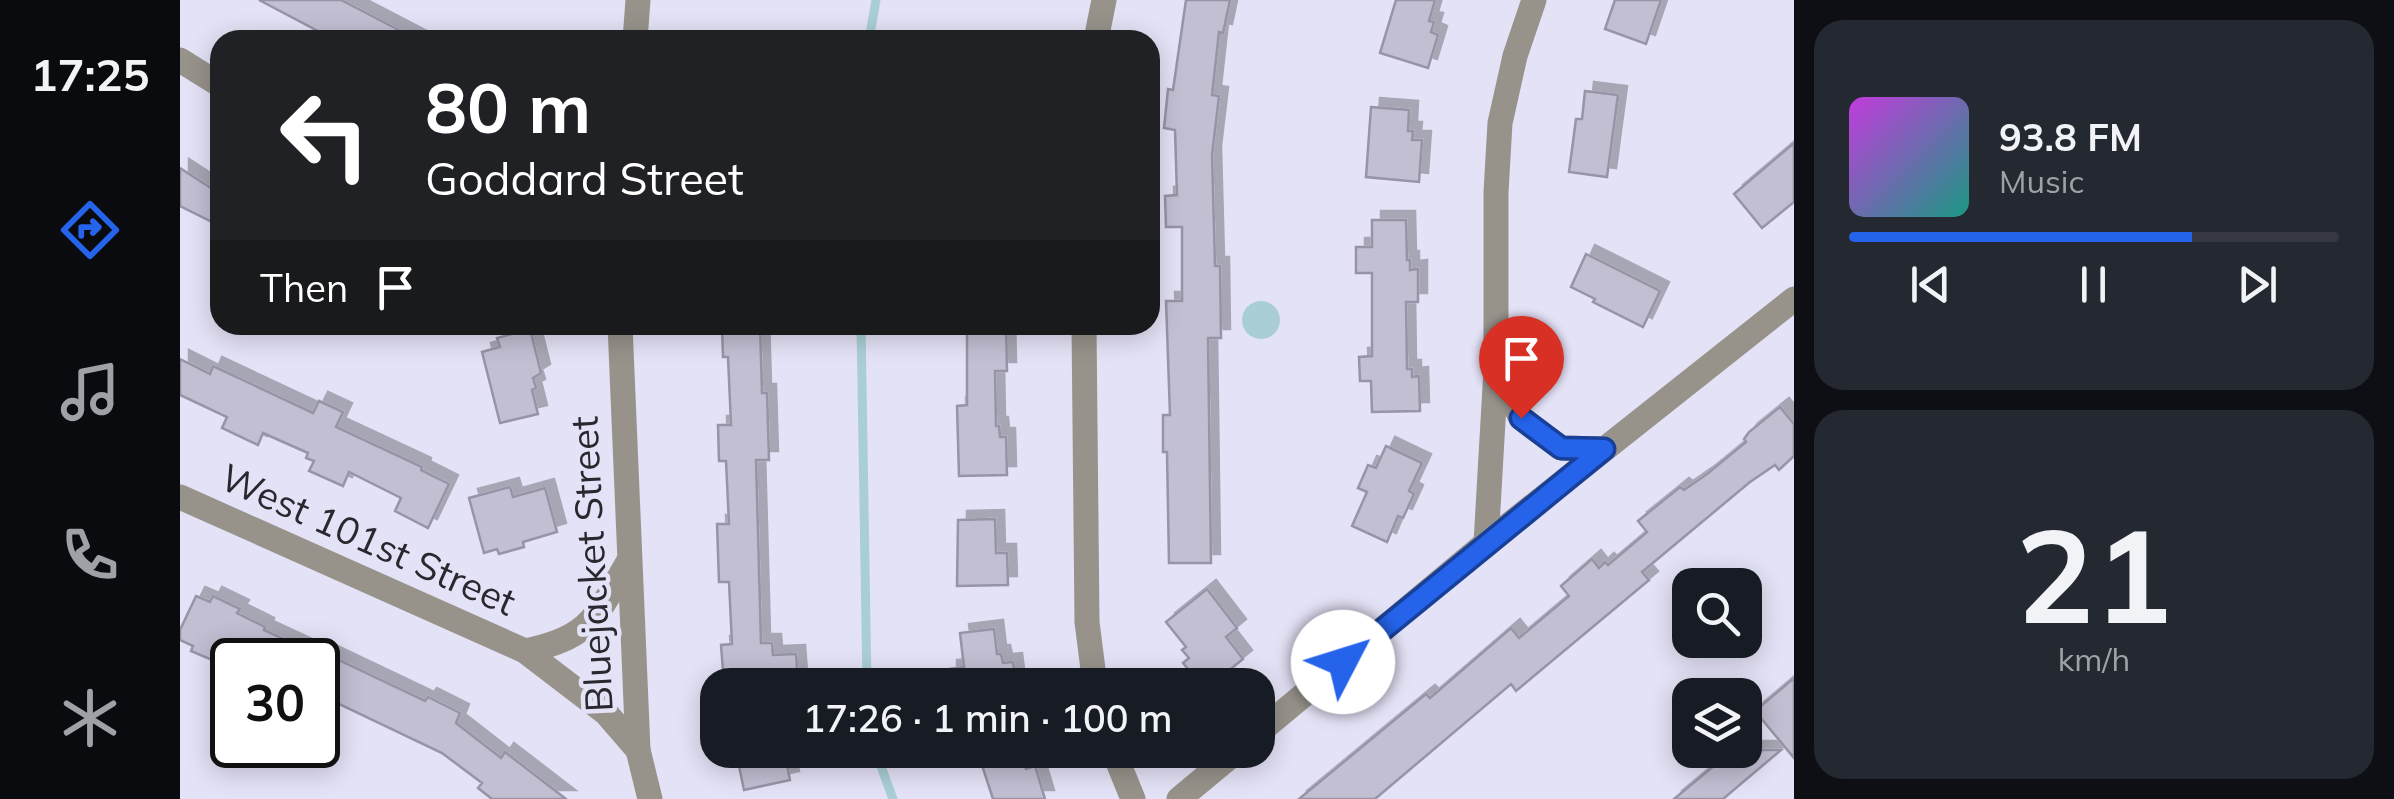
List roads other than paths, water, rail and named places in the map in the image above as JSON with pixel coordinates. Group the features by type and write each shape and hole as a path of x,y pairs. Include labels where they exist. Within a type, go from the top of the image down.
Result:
{"street":[{"path":"635,30 638,0"},
{"path":"1098,30 1104,0"},
{"path":"1486,543 1496,370 1500,124 1515,56 1534,0"},
{"path":"180,60 210,79"},
{"path":"1275,719 1486,543 1794,299"},
{"name":"Bluejacket Street","path":"617,335 638,750 650,799"},
{"path":"1084,335 1087,622 1093,668"},
{"path":"1496,370 1521,418 1561,448 1604,449"},
{"name":"West 101st Street","path":"180,497 525,651 606,713 638,750"},
{"name":"West 101st Street","path":"525,651 576,636 596,615 628,561"},
{"path":"1120,768 1132,799"},
{"path":"1179,799 1216,768"}],"waterway":[{"path":"871,30 876,0"},
{"path":"861,335 867,668"},
{"path":"882,768 893,799"}]}
